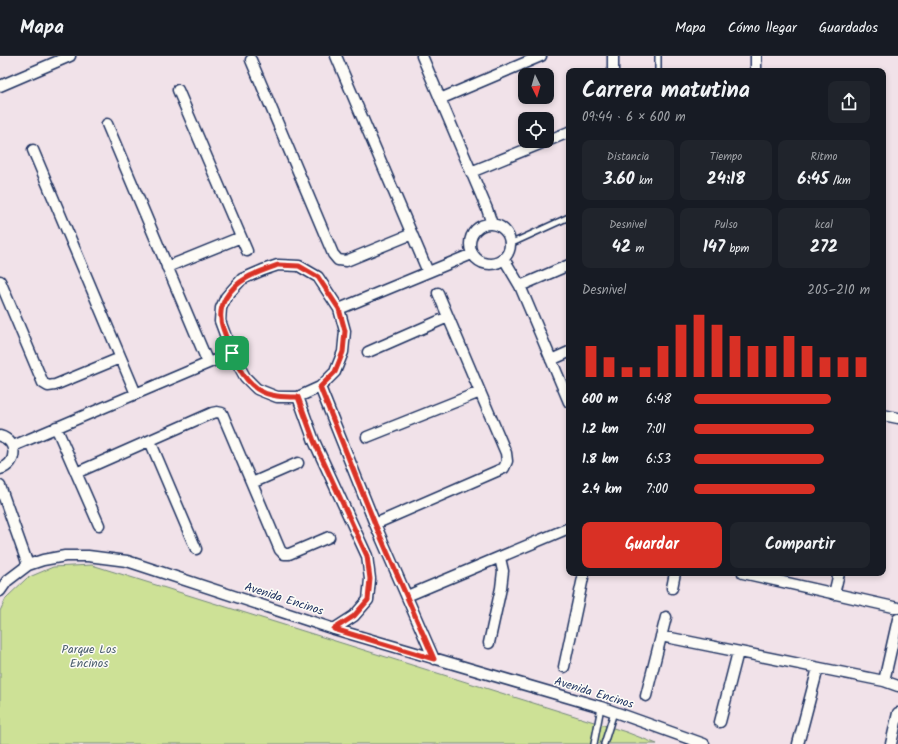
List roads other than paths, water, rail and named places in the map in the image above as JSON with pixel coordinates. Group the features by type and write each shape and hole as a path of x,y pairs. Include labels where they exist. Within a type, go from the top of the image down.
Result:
{"street":[{"path":"0,86 70,56"},
{"path":"336,56 428,272"},
{"path":"422,56 492,224"},
{"path":"440,99 541,56"},
{"path":"613,68 614,56"},
{"path":"756,56 756,68"},
{"path":"251,60 333,254 338,260 346,261 412,234"},
{"path":"178,90 247,252"},
{"path":"106,124 208,363"},
{"path":"471,172 566,133"},
{"path":"33,150 136,394"},
{"path":"492,224 501,227 508,234 510,244 508,252 504,258 496,263 487,264 478,261 472,254 469,246 470,237 475,229 483,225 492,224"},
{"path":"167,267 240,237"},
{"path":"339,309 472,254"},
{"path":"504,258 520,286 566,395"},
{"path":"278,265 299,266 318,277 339,309 345,331 343,352 335,372 320,387 298,397 277,397 257,389 245,377 232,353 220,321 222,308 226,297 242,279 278,265"},
{"path":"520,286 566,266"},
{"path":"0,281 43,383 48,386 55,385 120,358"},
{"path":"375,524 504,468 506,461 506,453 438,293"},
{"path":"368,352 448,317"},
{"path":"13,446 232,353"},
{"path":"551,360 566,353"},
{"path":"320,387 375,524 434,659"},
{"path":"368,437 480,392"},
{"path":"298,397 314,441 367,556 370,579 368,600 354,616 334,629"},
{"path":"76,473 217,412 222,414 280,550 284,554 289,554 329,537"},
{"path":"886,416 898,418"},
{"path":"56,427 99,525"},
{"path":"0,436 6,438 13,446 14,451 11,462 7,466 0,469"},
{"path":"150,441 196,550"},
{"path":"252,483 298,463"},
{"path":"0,490 28,565"},
{"path":"406,596 566,529"},
{"name":"Avenida Encinos","path":"0,591 7,581 28,565 43,560 65,556 88,556 127,562 334,629 601,707 704,744"},
{"path":"489,643 501,588 503,571 500,558"},
{"path":"564,668 583,576"},
{"path":"672,588 674,576"},
{"path":"763,576 898,608"},
{"path":"834,594 838,576"},
{"path":"646,696 666,617"},
{"path":"884,681 898,619"},
{"path":"661,636 884,681 898,686"},
{"path":"720,722 738,652"},
{"path":"798,744 818,668"},
{"path":"891,744 898,713"}],"lane":[{"path":"658,56 658,68"},
{"path":"510,244 566,218"},
{"path":"594,744 601,707"},
{"path":"604,744 614,712"}],"park label":[{"name":"Parque Los Encinos","path":"89,656"}]}
